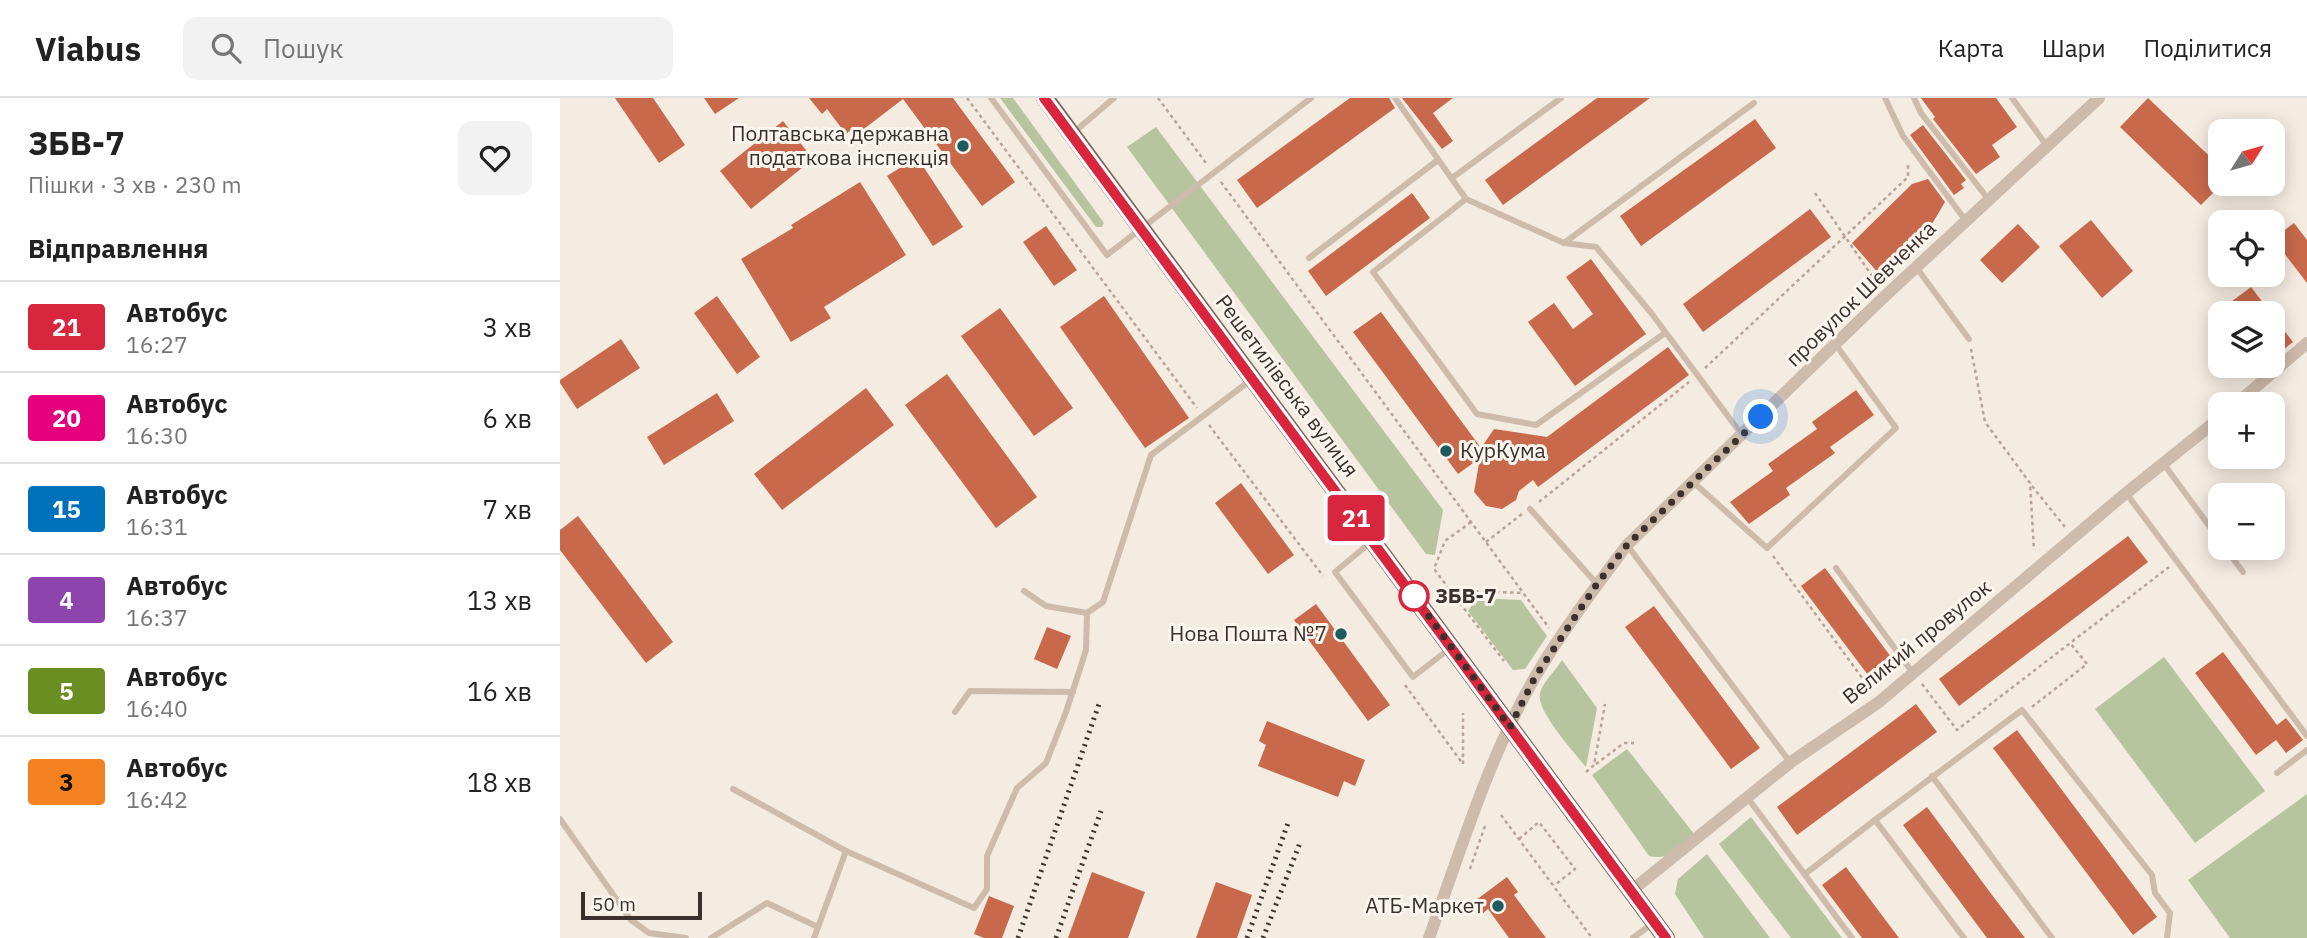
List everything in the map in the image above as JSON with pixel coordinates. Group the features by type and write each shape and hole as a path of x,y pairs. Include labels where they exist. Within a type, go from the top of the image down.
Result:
{"main road":[{"name":"Решетилівська вулиця","path":"1045,98 1666,938"}],"street":[{"name":"провулок Шевченка","path":"1429,938 1483,790 1535,677 1597,584 1627,545 1885,296 2099,98"},
{"path":"2250,392 2307,343"},
{"name":"Великий провулок","path":"1631,891 1791,762 1879,702 2073,537 2208,427"}],"lane":[{"path":"991,98 1107,255 1311,98"},
{"path":"1071,134 1114,98"},
{"path":"1395,98 1466,199 1564,243 1596,247 1742,435"},
{"path":"1452,178 1561,98"},
{"path":"1885,98 1907,141 1966,221"},
{"path":"1914,98 1921,113 1989,200"},
{"path":"2012,98 2047,146"},
{"path":"1564,243 1754,103"},
{"path":"1309,258 1438,160"},
{"path":"1466,199 1373,272 1477,414 1536,425 1665,333"},
{"path":"1916,267 1969,339"},
{"path":"1693,482 1767,548 1896,428 1836,345"},
{"path":"1024,591 1045,606 1087,613 1103,602 1152,455 1253,378"},
{"path":"2163,463 2208,524"},
{"path":"2126,493 2307,736"},
{"path":"1530,509 1597,584"},
{"path":"1373,541 1335,572 1413,677 1451,647"},
{"path":"1627,545 1791,762"},
{"path":"2234,560 2243,572"},
{"path":"1836,568 1913,673"},
{"path":"733,789 846,850 974,908 987,889 987,856 1017,788 1046,763 1086,650 1087,613"},
{"path":"955,712 970,691 1073,692"},
{"path":"1805,874 2022,710 2152,875 2155,892 2170,913 2167,938"},
{"path":"2277,773 2307,750"},
{"path":"1932,776 2052,938"},
{"path":"1747,797 1852,938"},
{"path":"560,819 631,920 649,933 686,938"},
{"path":"1875,820 1964,938"},
{"path":"814,938 846,850"},
{"path":"711,938 767,903 818,927"},
{"path":"1633,938 1654,922"}],"path":[{"path":"967,98 1326,579"},
{"path":"1158,98 1553,634"},
{"path":"1486,542 1697,376 1908,177 1907,141"},
{"path":"1815,193 1885,296"},
{"path":"1969,339 1985,422 2073,537"},
{"path":"2030,483 2034,508 2035,570"},
{"path":"1471,522 1445,541 1434,569 1504,661"},
{"path":"1767,548 1879,702"},
{"path":"1913,673 1957,730 2177,561"},
{"path":"1457,600 1469,591 1524,593"},
{"path":"2024,713 2087,664 2071,643"},
{"path":"1404,684 1463,764 1464,713"},
{"path":"1594,765 1605,704"},
{"path":"1586,772 1624,743 1634,743"},
{"path":"1501,815 1592,938"},
{"path":"1519,839 1539,822 1575,869 1554,886"}],"green space":[{"path":"1000,98 1013,98 1104,223 1102,227 1096,227"},
{"path":"1156,127 1443,510 1435,555 1426,554 1127,147"},
{"path":"1477,598 1521,600 1547,636 1525,669 1513,670 1468,611"},
{"path":"2164,657 2265,791 2195,843 2095,709"},
{"path":"1562,660 1597,708 1586,767 1549,720 1540,700 1542,689"},
{"path":"1627,749 1695,835 1669,855 1649,856 1592,775"},
{"path":"2307,794 2307,938 2230,938 2188,880"},
{"path":"1751,817 1842,938 1791,938 1719,844"},
{"path":"1707,854 1770,938 1704,938 1675,894 1678,879"}],"building":[{"path":"615,98 653,98 685,145 659,163"},
{"path":"704,98 739,98 715,114"},
{"name":"Полтавська державна податкова інспекція","path":"809,98 953,98 1015,182 982,206 903,99 856,135 852,129 846,134 827,109 822,114"},
{"path":"1350,98 1389,98 1395,108 1257,208 1237,180"},
{"path":"1402,98 1453,98 1433,113 1453,141 1442,149"},
{"path":"1597,98 1650,98 1503,205 1485,180"},
{"path":"1921,98 1996,98 2017,127 1992,145 2000,157 1976,174 1933,119 1935,117"},
{"path":"2148,98 2208,155 2210,196 2201,205 2120,127"},
{"path":"1755,119 1776,148 1641,246 1620,216"},
{"path":"783,121 813,159 751,209 720,171"},
{"path":"1923,125 1966,180 1961,184 1964,188 1954,195 1910,135"},
{"path":"917,157 963,227 933,246 887,176"},
{"path":"1928,179 1945,202 1929,229 1880,275 1852,243 1912,184"},
{"path":"860,182 906,255 824,307 831,318 791,342 741,259 793,228 791,225"},
{"path":"1412,193 1430,218 1326,296 1308,271"},
{"path":"1810,209 1831,237 1703,332 1683,304"},
{"path":"2091,220 2133,271 2102,298 2059,246"},
{"path":"2294,223 2307,240 2307,283 2285,255 2285,230"},
{"path":"2018,224 2040,247 2002,283 1980,260"},
{"path":"1046,226 1077,270 1054,286 1023,242"},
{"path":"1591,259 1646,334 1575,386 1528,322 1554,303 1573,329 1593,314 1566,277"},
{"path":"2251,287 2262,301 2232,301"},
{"path":"717,296 760,357 737,374 694,313"},
{"path":"1104,296 1189,418 1145,448 1060,327"},
{"path":"1000,308 1073,408 1034,436 961,336"},
{"path":"1381,312 1481,448 1494,429 1547,437 1668,347 1689,375 1538,487 1533,480 1519,491 1516,500 1502,509 1486,506 1474,492 1480,458 1458,474 1353,332"},
{"path":"2285,332 2293,342 2285,348"},
{"path":"621,339 640,368 577,409 560,380"},
{"path":"947,374 1037,497 996,528 905,405"},
{"path":"866,388 894,425 782,510 754,474"},
{"path":"1856,390 1874,415 1830,447 1835,453 1786,488 1790,495 1749,524 1730,502 1773,471 1768,464 1817,429 1812,422"},
{"path":"717,393 734,421 664,465 647,437"},
{"path":"1241,483 1294,555 1268,574 1215,503"},
{"path":"578,516 673,642 646,663 560,550 560,530"},
{"path":"2128,536 2148,562 1959,706 1939,679"},
{"path":"1825,568 1897,665 1874,683 1801,586"},
{"path":"1316,604 1390,705 1368,721 1294,620"},
{"path":"1654,606 1760,748 1731,769 1625,627"},
{"path":"1047,627 1071,636 1057,669 1034,659"},
{"path":"2223,652 2277,725 2286,718 2303,740 2286,753 2276,740 2256,755 2195,673"},
{"path":"1916,704 1937,732 1797,835 1777,807"},
{"path":"1267,721 1365,760 1355,786 1344,781 1338,797 1258,766 1266,745 1259,741"},
{"path":"2017,730 2157,917 2133,935 1993,748"},
{"path":"1927,807 2025,938 1987,938 1903,825"},
{"path":"1846,867 1899,938 1862,938 1822,885"},
{"path":"1092,872 1145,892 1128,938 1068,938"},
{"name":"АТБ-Маркет","path":"1507,877 1518,892 1514,895 1546,938 1509,938 1488,909 1481,915 1472,903"},
{"path":"1216,882 1252,895 1237,938 1196,938"},
{"path":"989,896 1014,906 1002,938 984,938 974,934"}],"railway":[{"path":"1018,938 1099,704"},
{"path":"1056,938 1101,811"},
{"path":"1247,938 1288,823"},
{"path":"1263,938 1300,843"}],"bus line":[{"name":"21","path":"1044,98 1666,938"}],"place":[{"name":"Полтавська державна податкова інспекція","path":"963,146"},
{"name":"КурКума","path":"1446,451"},
{"name":"ЗБВ-7","path":"1414,596"},
{"name":"Нова Пошта №7","path":"1341,634"},
{"name":"АТБ-Маркет","path":"1498,906"}],"route":[{"path":"1414,596 1510,727 1535,677 1597,584 1627,545 1761,417"}]}
